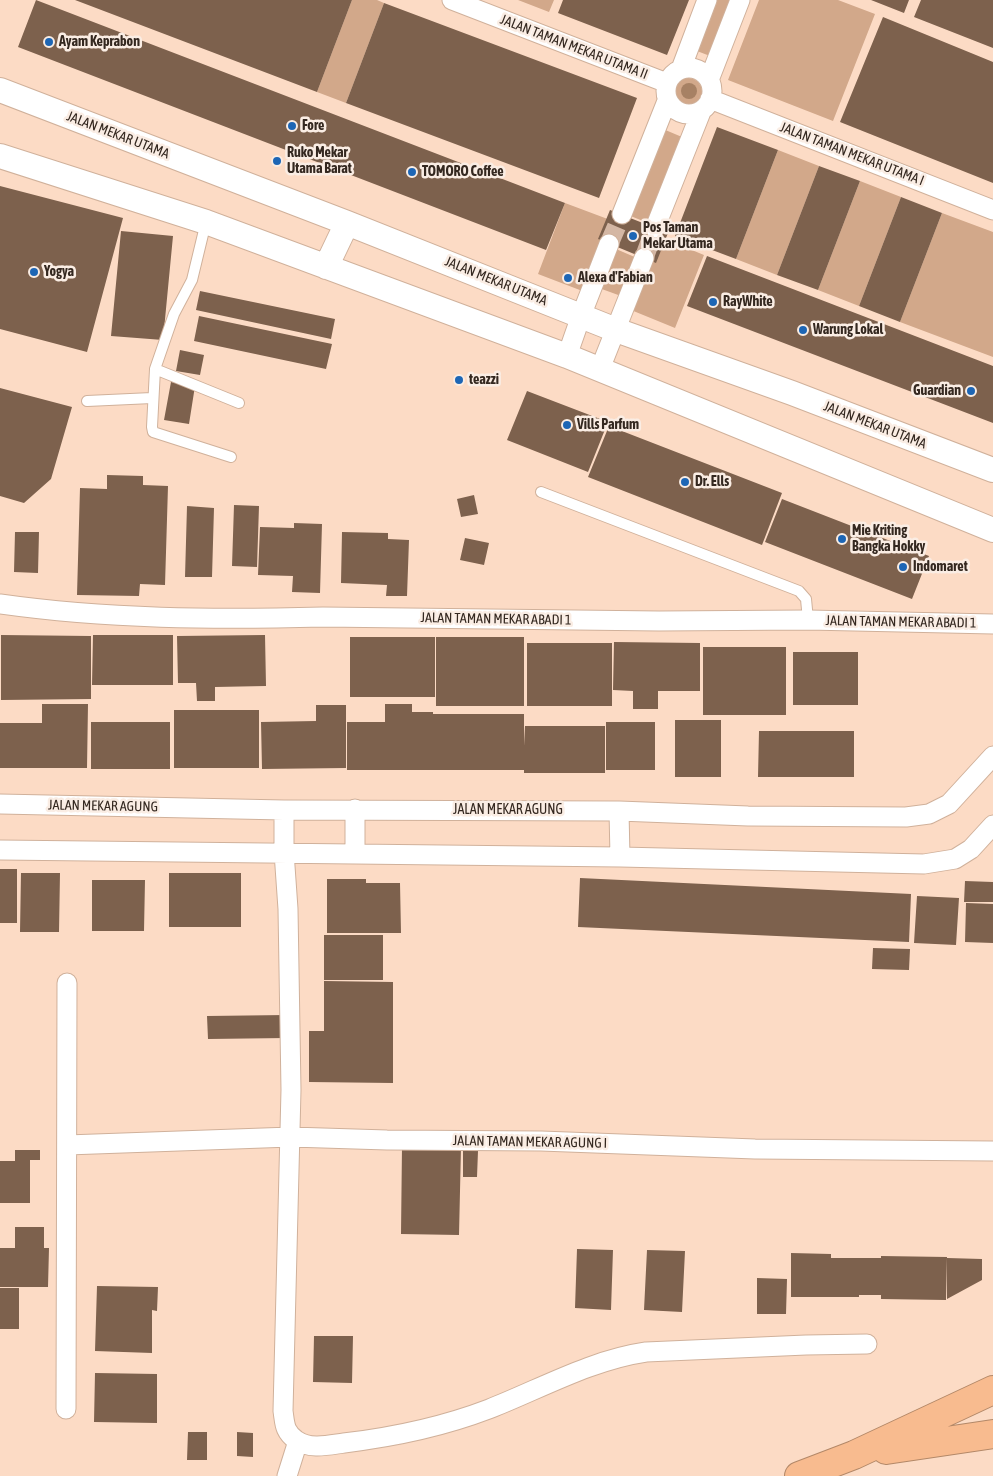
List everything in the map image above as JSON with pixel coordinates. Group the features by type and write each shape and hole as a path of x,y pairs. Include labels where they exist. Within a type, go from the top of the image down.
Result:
{"highway":[{"path":"799,1476 854,1455 993,1390"},
{"path":"854,1455 993,1434"}],"street":[{"name":"JALAN TAMAN MEKAR UTAMA II","path":"452,0 667,92"},
{"path":"681,69 707,0"},
{"path":"709,80 740,0"},
{"path":"622,214 667,92 669,78 681,69 697,69 706,75 709,80 712,95 655,228"},
{"name":"JALAN MEKAR UTAMA","path":"0,90 347,223 616,330 792,393 993,470"},
{"path":"667,92 671,108 680,114 690,115 706,106"},
{"name":"JALAN TAMAN MEKAR UTAMA I","path":"706,106 993,210"},
{"path":"0,156 206,222 567,356 993,530"},
{"path":"326,267 347,223"},
{"path":"567,356 609,244"},
{"path":"600,370 644,258"},
{"name":"JALAN TAMAN MEKAR ABADI 1","path":"0,604 126,616 659,621 808,620 993,624"},
{"name":"JALAN MEKAR AGUNG","path":"0,804 284,810 619,811 758,816 906,817 929,814 949,804 993,756"},
{"path":"354,809 355,853"},
{"path":"284,810 284,852 288,909 290,1137 283,1411 286,1431 298,1442 312,1447 379,1439 426,1430 488,1409 579,1371 627,1355 646,1352 806,1344 867,1344"},
{"path":"619,811 620,856"},
{"path":"0,850 620,856 924,864 955,859 970,850 993,825"},
{"path":"66,1408 67,983"},
{"name":"JALAN TAMAN MEKAR AGUNG I","path":"67,1145 290,1137 541,1141 755,1149 993,1151"},
{"path":"286,1476 298,1442"}],"lane":[{"path":"206,222 192,280 174,314 154,369 152,398 153,432 232,457"},
{"path":"154,369 239,403"},
{"path":"87,402 152,398"},
{"path":"541,492 799,591 806,599 808,620"}],"shaded area":[{"path":"352,0 377,0 384,3 346,103 317,92"},
{"path":"518,0 554,0 549,12"},
{"path":"717,0 731,0 710,56 697,51"},
{"path":"759,0 838,0 875,14 833,121 728,80"},
{"path":"688,78 698,82 702,92 698,102 688,106 678,102 674,92 678,82"},
{"path":"663,129 682,137 648,223 628,215"},
{"path":"778,150 819,166 777,275 736,259"},
{"path":"860,181 901,197 859,306 818,290"},
{"path":"565,203 613,221 585,292 538,274"},
{"path":"942,213 993,232 993,357 900,322"},
{"path":"660,237 704,255 675,328 631,310"},
{"path":"616,249 637,258 621,296 599,288"}],"building":[{"path":"36,0 565,203 546,250 18,47"},
{"path":"75,0 352,0 317,92"},
{"path":"563,0 689,0 667,55 558,13"},
{"path":"871,0 909,0 904,13"},
{"path":"921,0 993,0 993,48 914,17"},
{"path":"384,3 637,98 599,198 346,103"},
{"path":"883,17 993,62 993,183 840,122"},
{"path":"717,127 778,150 736,259 675,236"},
{"path":"819,166 860,181 818,290 777,275"},
{"path":"0,186 123,218 87,352 0,329"},
{"path":"901,197 942,213 900,322 859,306"},
{"name":"Pos Taman Mekar Utama","path":"610,210 668,233 656,263 598,239"},
{"path":"121,231 173,236 163,340 111,336"},
{"path":"707,256 993,366 993,423 687,306"},
{"path":"200,291 335,319 331,339 196,310"},
{"path":"199,316 332,344 326,369 194,341"},
{"path":"180,350 204,355 200,375 176,371"},
{"path":"171,382 195,386 189,424 164,420"},
{"path":"0,388 72,407 51,479 24,503 0,496"},
{"path":"527,391 608,422 588,472 507,440"},
{"path":"609,426 782,493 762,545 588,477"},
{"path":"107,475 143,476 143,485 168,486 165,585 140,584 139,596 77,595 80,488 107,489"},
{"path":"474,495 478,514 461,517 457,499"},
{"path":"782,499 929,556 912,599 765,542"},
{"path":"234,505 259,506 257,567 232,566"},
{"path":"187,506 214,508 212,577 185,577"},
{"path":"294,523 322,524 320,593 292,592 293,576 258,575 260,527 294,528"},
{"path":"15,532 39,532 38,573 14,572"},
{"path":"342,532 388,533 388,539 409,540 407,596 386,596 387,585 341,583"},
{"path":"465,538 489,543 484,565 460,560"},
{"path":"1,635 91,636 91,699 1,700"},
{"path":"93,635 173,635 173,685 92,685"},
{"path":"265,635 266,686 215,687 215,701 197,701 196,683 178,683 177,636"},
{"path":"350,637 435,637 435,697 350,697"},
{"path":"436,637 524,637 524,706 436,706"},
{"path":"614,642 700,643 700,691 658,691 658,709 633,709 633,691 613,690"},
{"path":"527,643 612,643 612,706 527,706"},
{"path":"703,647 786,647 786,715 703,715"},
{"path":"793,652 858,652 858,705 793,705"},
{"path":"42,704 88,704 87,768 0,768 0,723 42,723"},
{"path":"385,704 412,704 412,712 433,712 433,714 524,714 524,746 525,726 605,726 605,773 524,773 524,770 347,770 347,722 385,722"},
{"path":"316,705 346,705 346,768 262,769 261,722 316,721"},
{"path":"174,710 259,710 259,768 174,768"},
{"path":"675,720 721,720 721,777 675,777"},
{"path":"91,722 170,722 170,769 91,769"},
{"path":"606,722 655,722 655,770 606,770"},
{"path":"759,731 854,731 854,777 758,777"},
{"path":"0,869 17,869 17,923 0,923"},
{"path":"21,873 60,873 59,932 20,932"},
{"path":"169,873 241,873 241,927 169,927"},
{"path":"580,878 911,894 909,942 578,927"},
{"path":"327,879 366,879 366,883 400,883 401,933 327,933"},
{"path":"92,880 145,880 144,931 92,931"},
{"path":"965,881 993,882 993,902 964,902"},
{"path":"917,896 959,898 956,945 914,943"},
{"path":"966,903 993,904 993,943 965,942"},
{"path":"324,935 383,935 383,980 324,980"},
{"path":"873,948 910,949 909,970 872,969"},
{"path":"324,981 393,982 393,1083 309,1082 309,1031 324,1031"},
{"path":"286,1015 286,1038 208,1039 207,1016"},
{"path":"402,1146 461,1147 459,1235 401,1234"},
{"path":"15,1150 40,1150 40,1160 30,1160 30,1203 0,1203 0,1161 15,1161"},
{"path":"463,1150 478,1151 477,1177 463,1177"},
{"path":"15,1227 44,1227 44,1248 49,1248 48,1287 0,1287 0,1248 15,1248"},
{"path":"577,1249 613,1250 611,1310 575,1308"},
{"path":"647,1250 685,1251 682,1312 644,1310"},
{"path":"791,1253 831,1254 831,1258 881,1258 881,1256 947,1257 946,1300 881,1299 881,1295 859,1295 859,1297 791,1297"},
{"path":"947,1258 982,1259 982,1280 947,1299"},
{"path":"757,1278 787,1279 786,1314 757,1314"},
{"path":"97,1286 158,1287 157,1311 152,1310 152,1353 95,1351"},
{"path":"0,1288 19,1288 19,1329 0,1329"},
{"path":"314,1336 353,1336 352,1383 313,1382"},
{"path":"95,1373 157,1374 157,1423 94,1422"},
{"path":"188,1432 207,1432 207,1460 187,1460"},
{"path":"237,1432 253,1433 253,1457 237,1456"}],"tunnel":[{"path":"609,244 622,214"},
{"path":"644,258 655,228"}],"place":[{"name":"Ayam Keprabon","path":"49,42"},
{"name":"Fore","path":"292,126"},
{"name":"Ruko Mekar Utama Barat","path":"277,161"},
{"name":"TOMORO Coffee","path":"412,172"},
{"name":"Pos Taman Mekar Utama","path":"633,236"},
{"name":"Yogya","path":"34,272"},
{"name":"Alexa d'Fabian","path":"568,278"},
{"name":"RayWhite","path":"713,302"},
{"name":"Warung Lokal","path":"803,330"},
{"name":"teazzi","path":"459,380"},
{"name":"Guardian","path":"971,391"},
{"name":"Vills Parfum","path":"567,425"},
{"name":"Dr. Ells","path":"685,482"},
{"name":"Mie Kriting Bangka Hokky","path":"842,539"},
{"name":"Indomaret","path":"903,567"}]}
